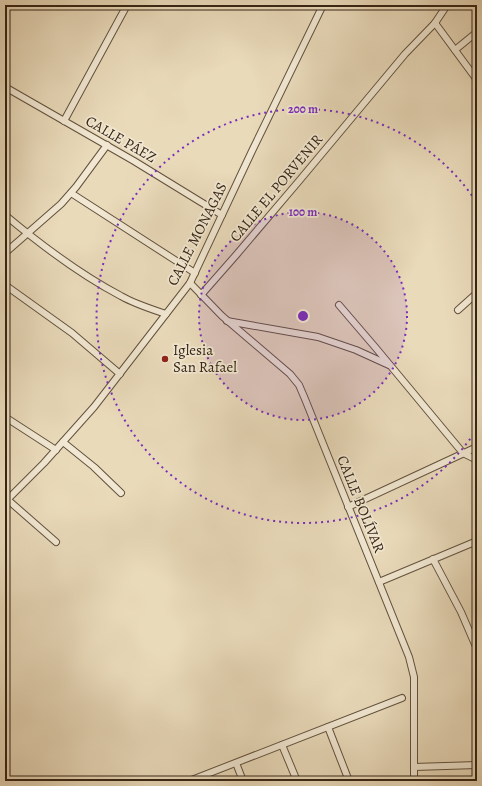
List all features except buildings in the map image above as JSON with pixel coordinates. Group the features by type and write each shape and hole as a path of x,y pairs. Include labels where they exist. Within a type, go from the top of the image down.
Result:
{"street":[{"path":"64,121 127,5"},
{"name":"CALLE MONAGAS","path":"6,501 56,450 94,407 190,283 252,150 323,5"},
{"name":"CALLE EL PORVENIR","path":"201,295 405,54 435,23 447,5"},
{"path":"435,23 477,80"},
{"path":"455,50 477,32"},
{"name":"CALLE PÁEZ","path":"5,87 222,215"},
{"path":"5,253 71,193 107,146"},
{"path":"71,193 195,273"},
{"path":"5,215 27,234 74,267 121,296 166,314"},
{"name":"CALLE BOLÍVAR","path":"190,283 212,308 290,374 299,385 409,657 414,677 414,781"},
{"path":"5,285 72,333 120,374"},
{"path":"458,310 477,293"},
{"path":"339,305 463,454 477,460"},
{"path":"227,320 318,337 356,350 390,366"},
{"path":"5,417 56,450"},
{"path":"63,442 94,467 121,493"},
{"path":"348,507 477,447"},
{"path":"6,501 56,542"},
{"path":"379,582 477,541"},
{"path":"434,559 461,612 477,649"},
{"path":"190,781 402,698"},
{"path":"328,727 349,781"},
{"path":"282,745 297,781"},
{"path":"236,763 243,781"},
{"path":"414,767 477,765"}],"place":[{"name":"Iglesia San Rafael","path":"165,359"}]}
